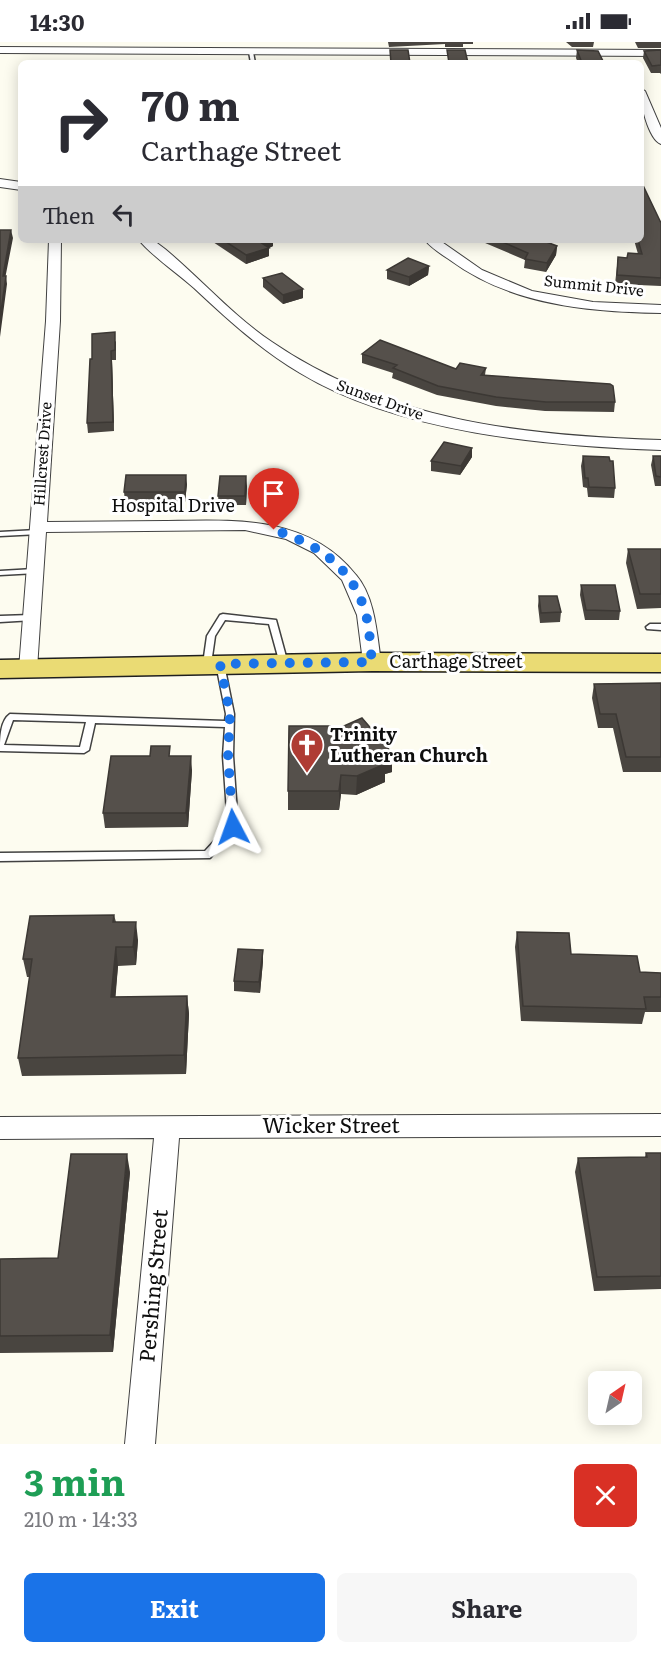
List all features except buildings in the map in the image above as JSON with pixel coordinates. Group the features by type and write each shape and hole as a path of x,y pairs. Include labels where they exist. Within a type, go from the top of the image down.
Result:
{"main road":[{"name":"Carthage Street","path":"14,669 372,662 661,663"}],"street":[{"path":"621,42 627,58"},
{"path":"0,50 119,47 252,58 627,58 661,53"},
{"path":"644,100 661,141"},
{"path":"0,183 18,186"},
{"name":"Hillcrest Drive","path":"14,669 31,618 53,321 55,243"},
{"name":"Sunset Drive","path":"148,243 266,345 329,382 364,396 403,411 494,432 607,444 661,445"},
{"name":"Summit Drive","path":"435,243 467,267 537,296 560,302 661,309"},
{"name":"Hospital Drive","path":"37,529 245,525 274,530 306,541 320,549 350,578 366,615 372,662"},
{"name":"Wicker Street","path":"0,1128 661,1125"},
{"name":"Pershing Street","path":"140,1444 167,1127"}],"lane":[{"path":"0,534 37,529"},
{"path":"0,573 34,571"},
{"path":"0,857 207,855 233,827 228,756 229,724 214,664 211,636 224,617 273,622 284,664"},
{"path":"0,619 31,618"},
{"path":"650,627 661,627"},
{"path":"91,719 84,750 0,746 10,717 91,719 229,724"}],"place":[{"name":"Trinity Lutheran Church","path":"307,774"}],"route":[{"path":"233,827 228,756 230,714 220,664 372,662 366,615 350,578 320,549 306,541 274,530"}]}
